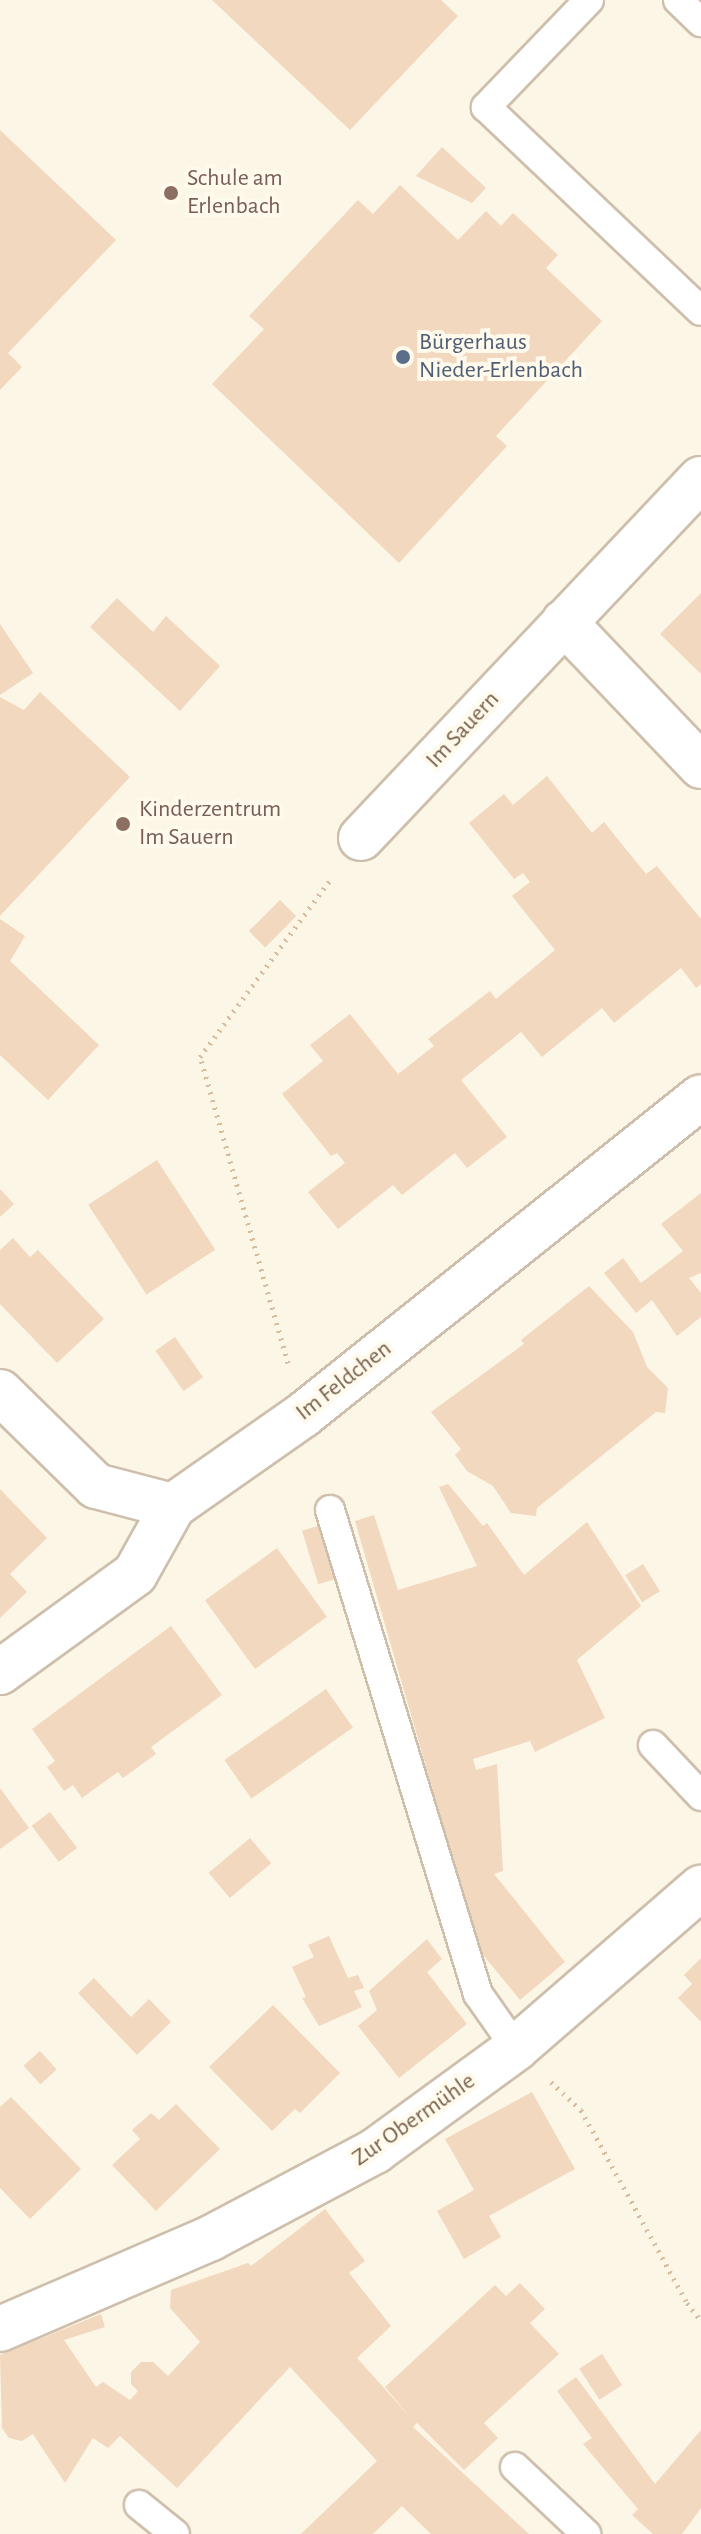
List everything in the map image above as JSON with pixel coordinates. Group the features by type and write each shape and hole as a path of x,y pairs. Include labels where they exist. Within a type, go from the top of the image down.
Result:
{"street":[{"name":"Im Sauern","path":"361,838 701,479"},
{"path":"564,622 701,766"},
{"name":"Im Feldchen","path":"0,1672 135,1574 173,1506 303,1415 701,1097"},
{"path":"0,1392 96,1486 173,1506"},
{"name":"Zur Obermühle","path":"0,2329 211,2238 375,2151 516,2048 701,1888"}],"lane":[{"path":"589,0 486,107 701,311"},
{"path":"678,0 701,22"},
{"path":"330,1510 478,1994 516,2048"},
{"path":"653,1745 701,1796"},
{"path":"515,2467 586,2534"},
{"path":"139,2505 175,2534"}],"path":[{"path":"303,1415 200,1057 361,838"},
{"path":"516,2048 581,2110 687,2303 701,2320"}],"building":[{"path":"212,0 441,0 458,16 350,130"},
{"path":"0,130 116,240 8,353 22,367 0,390"},
{"path":"442,147 486,188 472,203 416,176"},
{"name":"Bürgerhaus Nieder-Erlenbach","path":"400,185 458,240 486,211 501,226 513,213 558,255 546,268 602,321 496,436 507,446 399,563 212,384 264,329 249,316 358,200 373,214"},
{"path":"701,593 701,674 660,634"},
{"path":"117,598 153,632 166,616 220,666 180,711 90,627"},
{"path":"0,624 33,673 0,695"},
{"path":"40,692 130,777 0,916 0,697 24,710"},
{"path":"547,776 592,833 604,822 646,874 657,866 701,919 701,984 696,988 681,968 614,1023 602,1008 542,1057 521,1032 461,1080 507,1137 467,1168 455,1153 402,1195 393,1185 338,1229 308,1192 345,1163 337,1153 331,1156 282,1094 323,1061 310,1045 350,1014 398,1074 434,1046 428,1039 490,991 496,999 555,950 512,896 530,882 523,873 514,879 469,823 504,794 513,805"},
{"path":"280,900 296,916 265,947 249,931"},
{"path":"0,919 25,936 10,961 99,1045 48,1100 0,1055"},
{"path":"157,1160 215,1250 147,1294 88,1205"},
{"path":"0,1189 14,1204 0,1217"},
{"path":"701,1193 701,1273 689,1278 701,1293 701,1317 677,1336 652,1300 636,1313 604,1273 623,1258 641,1283 683,1251 661,1224"},
{"path":"13,1238 30,1257 38,1250 104,1319 57,1363 0,1304 0,1250"},
{"path":"589,1286 633,1332 647,1367 668,1388 665,1413 656,1412 537,1508 536,1516 511,1513 493,1486 467,1471 455,1455 461,1449 431,1412 524,1344 521,1340"},
{"path":"175,1337 203,1377 183,1391 155,1351"},
{"path":"448,1484 483,1526 487,1523 524,1575 587,1522 641,1606 577,1660 605,1718 535,1752 530,1741 473,1759 476,1770 497,1764 503,1871 494,1874 565,1962 520,2000 479,1950 355,1521 374,1515 398,1590 477,1566 439,1487"},
{"path":"0,1489 47,1538 10,1574 27,1592 0,1618"},
{"path":"324,1524 340,1578 318,1584 302,1531"},
{"path":"277,1548 327,1617 255,1669 205,1600"},
{"path":"643,1564 660,1591 642,1602 625,1575"},
{"path":"171,1626 222,1695 151,1747 156,1754 123,1778 118,1772 82,1798 73,1785 64,1791 47,1767 55,1761 32,1729"},
{"path":"326,1689 353,1728 251,1799 224,1760"},
{"path":"0,1788 29,1828 0,1849"},
{"path":"50,1812 77,1848 59,1862 32,1826"},
{"path":"250,1838 271,1863 230,1898 209,1873"},
{"path":"329,1936 348,1978 358,1975 364,1988 354,1991 362,2007 319,2026 302,1998 306,1997 292,1967 314,1957 308,1945"},
{"path":"427,1939 442,1959 427,1972 467,2024 399,2078 358,2026 377,2010 369,1991"},
{"path":"701,1958 701,2022 678,1998 692,1984 684,1975"},
{"path":"94,1978 131,2017 149,1999 171,2022 137,2055 78,1993"},
{"path":"273,2005 340,2073 300,2113 295,2109 272,2131 209,2067"},
{"path":"40,2051 57,2070 40,2084 24,2066"},
{"path":"532,2092 575,2169 489,2216 501,2237 464,2259 437,2211 474,2190 445,2139"},
{"path":"11,2097 81,2169 30,2219 0,2188 0,2107"},
{"path":"176,2104 220,2149 156,2211 112,2165 140,2139 132,2130 151,2113 159,2120"},
{"path":"325,2209 365,2261 349,2273 391,2326 357,2358 412,2419 385,2387 495,2285 506,2296 520,2283 545,2309 530,2323 559,2354 484,2423 498,2438 464,2470 417,2423 413,2427 529,2534 431,2534 402,2506 373,2534 301,2534 377,2461 290,2367 177,2488 120,2436 108,2448 93,2438 65,2483 33,2434 22,2441 9,2438 2,2428 0,2355 101,2314 105,2327 64,2340 96,2387 103,2382 130,2400 138,2391 131,2384 131,2372 141,2362 153,2362 168,2376 200,2342 170,2308 171,2290 248,2263 251,2266"},
{"path":"602,2354 622,2385 600,2400 579,2369"},
{"path":"576,2377 655,2484 701,2430 701,2508 682,2534 653,2534 632,2515 638,2509 583,2444 592,2438 557,2391"}],"place":[{"name":"Schule am Erlenbach","path":"171,193"},
{"name":"Bürgerhaus Nieder-Erlenbach","path":"403,357"},
{"name":"Kinderzentrum Im Sauern","path":"123,824"}]}
